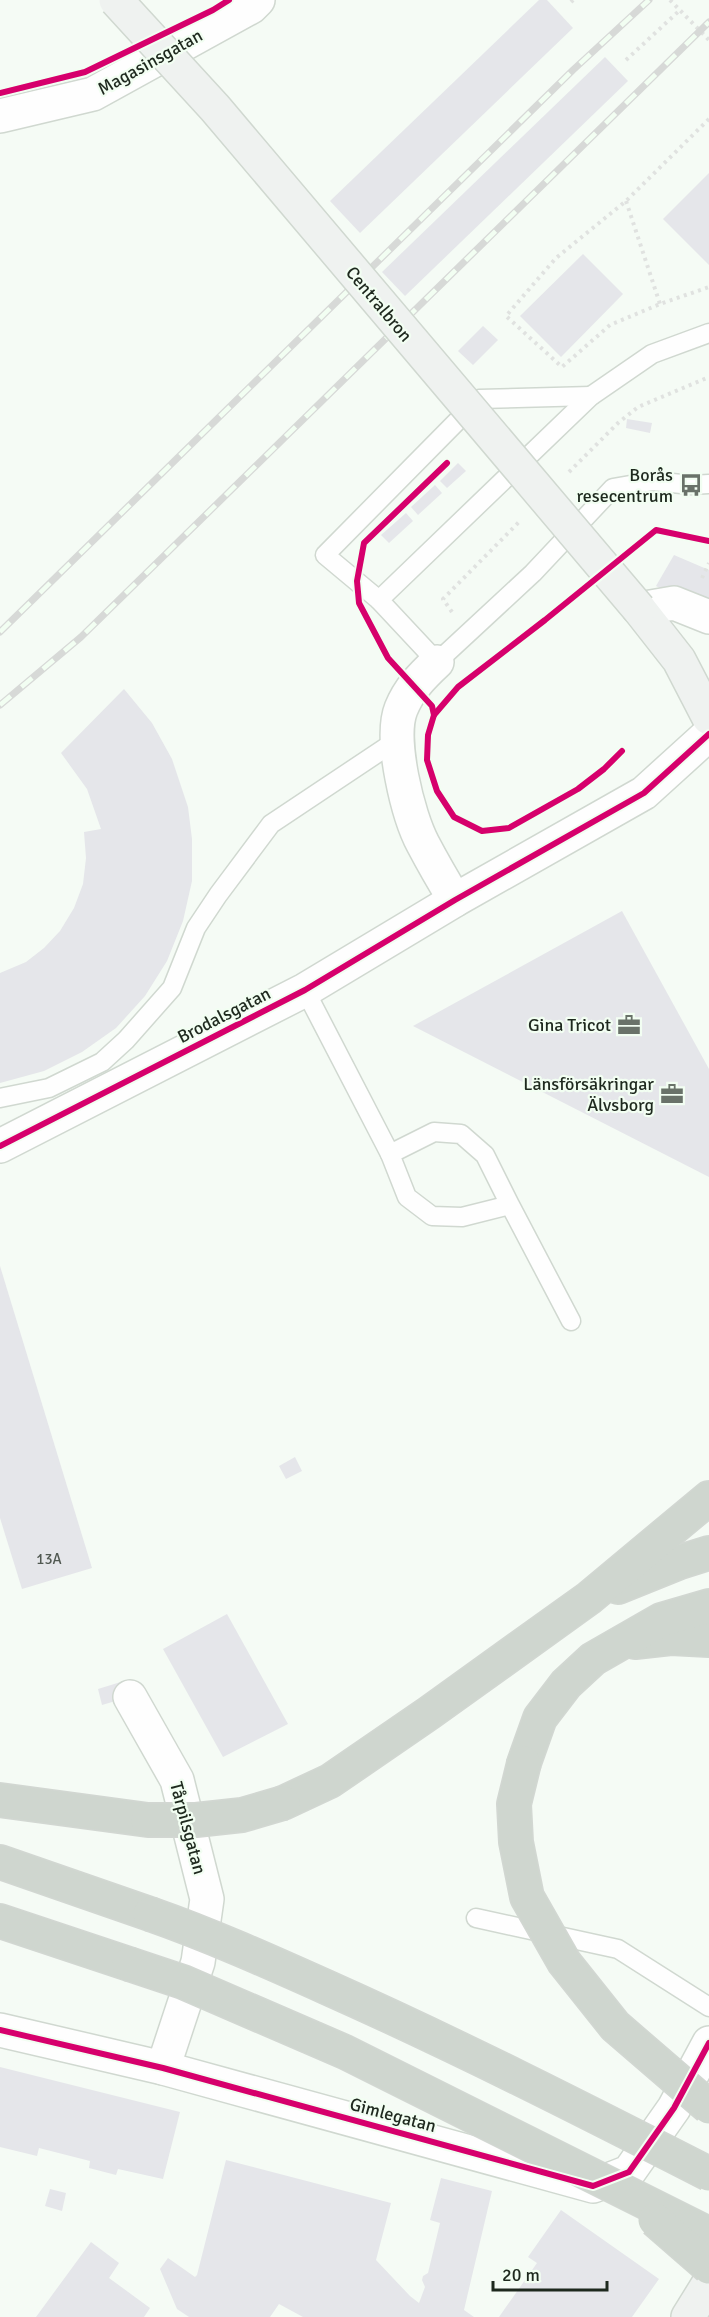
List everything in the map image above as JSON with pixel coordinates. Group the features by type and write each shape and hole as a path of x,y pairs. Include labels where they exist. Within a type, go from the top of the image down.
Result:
{"highway":[{"path":"0,1800 148,1820 196,1820 242,1815 283,1803 330,1781 429,1713 589,1598 709,1498"},
{"path":"589,1598 709,1553"},
{"path":"709,1606 661,1620 593,1659 566,1684 540,1718 524,1763 514,1804 516,1842 527,1897 564,1962 615,2026 709,2107"},
{"path":"618,1644 671,1638 709,1640"},
{"path":"0,1862 202,1932 371,2007 574,2105 709,2174"},
{"path":"0,1921 183,1982 345,2052 709,2234"},
{"path":"615,2186 709,2267"}],"main road":[{"name":"Centralbron","path":"116,0 215,108 639,609 679,660 709,718"},
{"path":"688,2317 709,2283"}],"street":[{"name":"Magasinsgatan","path":"0,116 93,94 251,7 258,0"},
{"path":"639,609 674,603 709,617"},
{"path":"437,662 413,686 400,711 397,740 405,792 422,842 455,900"},
{"name":"Brodalsgatan","path":"0,1146 306,990 455,900 644,793 709,734"},
{"name":"Tårpilsgatan","path":"130,1697 177,1780 207,1899 198,1962 163,2068"},
{"name":"Gimlegatan","path":"0,2030 163,2068 593,2186 629,2172 674,2108 709,2043"}],"lane":[{"path":"379,600 591,396 652,354 709,333"},
{"path":"591,396 479,399 326,555 379,600 437,662 533,573 613,488 652,481 691,485 709,484"},
{"path":"0,1098 49,1088 102,1062 126,1040 172,988 196,928 271,824 397,740"},
{"path":"306,990 390,1154 407,1197 432,1216 462,1217 510,1205"},
{"path":"390,1154 434,1132 461,1134 485,1155 571,1321"},
{"path":"476,1918 618,1949 709,2007"}],"path":[{"path":"670,0 709,40"},
{"path":"627,60 680,10"},
{"path":"709,119 626,201 556,258 506,316 562,367 610,325 709,287"},
{"path":"626,201 660,304"},
{"path":"568,473 618,423 638,407 709,377"},
{"path":"466,634 443,599 526,515"},
{"path":"700,583 709,562"}],"building":[{"path":"539,0 547,0 573,28 360,233 330,201"},
{"path":"605,57 628,81 405,296 382,272"},
{"path":"709,173 709,265 663,219"},
{"path":"583,254 623,294 561,357 520,316"},
{"path":"483,326 498,340 473,365 458,351"},
{"path":"627,419 652,423 650,433 626,428"},
{"path":"458,463 466,471 447,488 440,481"},
{"path":"435,485 442,493 418,515 411,507"},
{"path":"406,513 413,521 389,543 381,535"},
{"path":"674,555 709,570 709,609 685,601 656,586"},
{"path":"124,689 152,723 172,759 188,807 192,839 192,881 183,921 167,961 145,996 116,1028 82,1052 44,1071 0,1083 0,973 26,962 60,931 74,908 83,884 86,858 84,832 101,829 87,789 61,753"},
{"path":"622,911 709,1069 709,1177 413,1026"},
{"path":"0,1266 92,1568 22,1589 0,1518"},
{"path":"295,1457 302,1471 286,1479 279,1466"},
{"path":"227,1614 288,1724 223,1757 163,1649"},
{"path":"124,1681 129,1697 102,1705 98,1689"},
{"path":"0,2067 180,2112 163,2179 118,2169 116,2175 89,2168 90,2161 39,2148 37,2156 0,2147"},
{"path":"226,2160 391,2203 376,2260 419,2303 425,2287 423,2276 428,2273 440,2223 430,2220 441,2178 492,2191 464,2310 474,2317 303,2317 279,2304 270,2317 189,2317 177,2309 160,2269 168,2258 195,2277 197,2275"},
{"path":"50,2189 66,2193 62,2211 45,2206"},
{"path":"561,2210 659,2279 632,2317 499,2317 537,2263 528,2257"},
{"path":"91,2242 119,2263 109,2278 150,2308 144,2317 36,2317"}],"railway":[{"path":"0,632 573,70 649,0"},
{"path":"0,705 81,637 709,22"}],"cycle path":[{"path":"0,93 85,72 229,0"},
{"path":"434,715 432,706 388,658 359,603 357,581 364,543 447,463"},
{"path":"622,751 604,769 578,789 509,828 482,831 454,817 437,791 427,760 428,735 434,715 458,687 656,530 709,541"},
{"path":"0,1146 305,990 455,900 644,793 709,734"},
{"path":"0,2030 163,2068 593,2186 629,2172 674,2108 709,2043"}],"place":[{"name":"Borås resecentrum","path":"691,485"},
{"name":"Gina Tricot","path":"629,1025"},
{"name":"Länsförsäkringar Älvsborg","path":"672,1094"}]}
